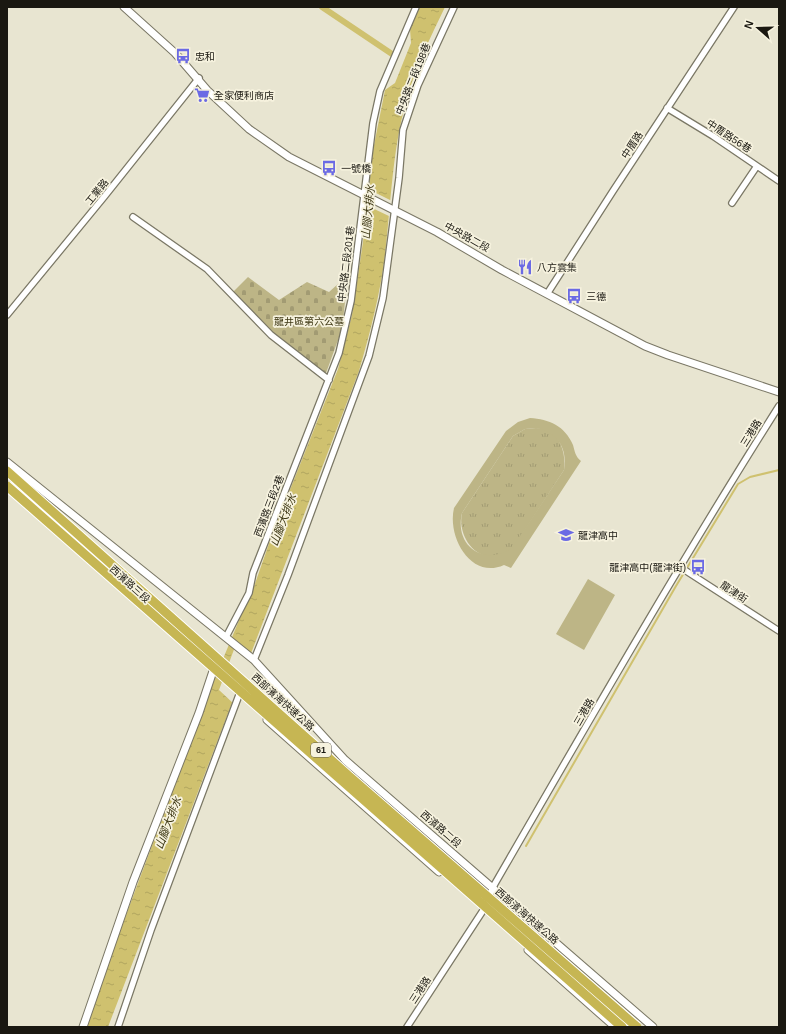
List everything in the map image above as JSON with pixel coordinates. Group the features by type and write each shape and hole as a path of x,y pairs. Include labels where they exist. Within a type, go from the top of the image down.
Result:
{"highway":[{"name":"西部濱海快速公路","path":"11,469 343,770 637,1027"},
{"name":"西部濱海快速公路","path":"7,487 622,1027"}],"street":[{"name":"中央路二段","path":"124,7 175,53 207,90 249,129 289,156 656,351 779,392"},
{"name":"中央路二段201巷","path":"329,380 339,353 351,301 363,194 373,123 380,91 416,7"},
{"name":"中央路二段198巷","path":"254,660 288,575 369,356 383,298 393,210 399,178 403,130 410,106 454,7"},
{"name":"中厝路","path":"547,294 734,7"},
{"name":"工業路","path":"7,315 104,197 198,78"},
{"name":"中厝路56巷","path":"667,108 713,136 779,181"},
{"path":"732,203 757,166"},
{"path":"133,217 207,269 271,335 329,380"},
{"name":"西濱路三段2巷","path":"226,637 246,596 249,593 253,573 329,380"},
{"name":"三港路","path":"407,1027 484,909 493,887 680,567 779,406"},
{"name":"西濱路三段","path":"7,456 11,469"},
{"name":"西濱路三段","path":"7,462 11,469 226,637"},
{"name":"西濱路三段","path":"7,487 239,695"},
{"name":"龍津街","path":"680,567 779,631"},
{"name":"西濱路二段","path":"226,637 254,660 345,760 653,1027"},
{"path":"83,1027 133,882 199,713 213,671"},
{"path":"118,1027 152,930 239,695 377,819 484,909 615,1027"}],"green space":[{"name":"龍井區第六公墓","path":"348,275 342,329 326,373 310,364 259,325 232,293 248,277 279,300 307,282 329,292"},
{"path":"530,418 544,420 561,428 570,438 576,456 581,461 511,568 504,565 492,568 481,566 472,561 464,553 458,543 454,531 454,508 506,431 518,422","holes":["536,428 550,433 559,442 564,455 564,470 512,548 501,553 491,555 482,554 474,550 467,544 462,535 462,513 513,436 525,429"]},
{"path":"536,428 548,430 557,437 564,453 564,470 513,548 502,555 493,557 477,552 470,546 462,531 462,513 513,436 525,429"},
{"path":"588,579 615,595 584,650 556,634"}],"water":[{"name":"山腳大排水","path":"420,7 445,7 418,66 401,121 392,178 383,270 374,314 359,371 108,1027 84,1027 213,683 247,601 250,598 272,535 338,369 352,315 363,242 373,150 385,90 395,83 411,43 410,29"}],"pier":[{"path":"372,191 392,201 391,217 370,207"},
{"path":"236,644 251,658 234,704 219,690"}],"waterway":[{"path":"322,7 392,54"},
{"path":"526,846 676,586 738,484 750,477 779,470"}],"place":[{"name":"忠和","path":"183,56"},
{"name":"全家便利商店","path":"202,95"},
{"name":"一號橋","path":"329,168"},
{"name":"八方雲集","path":"525,267"},
{"name":"三德","path":"574,296"},
{"name":"龍津高中","path":"566,535"},
{"name":"龍津高中(龍津街)","path":"698,567"}]}
